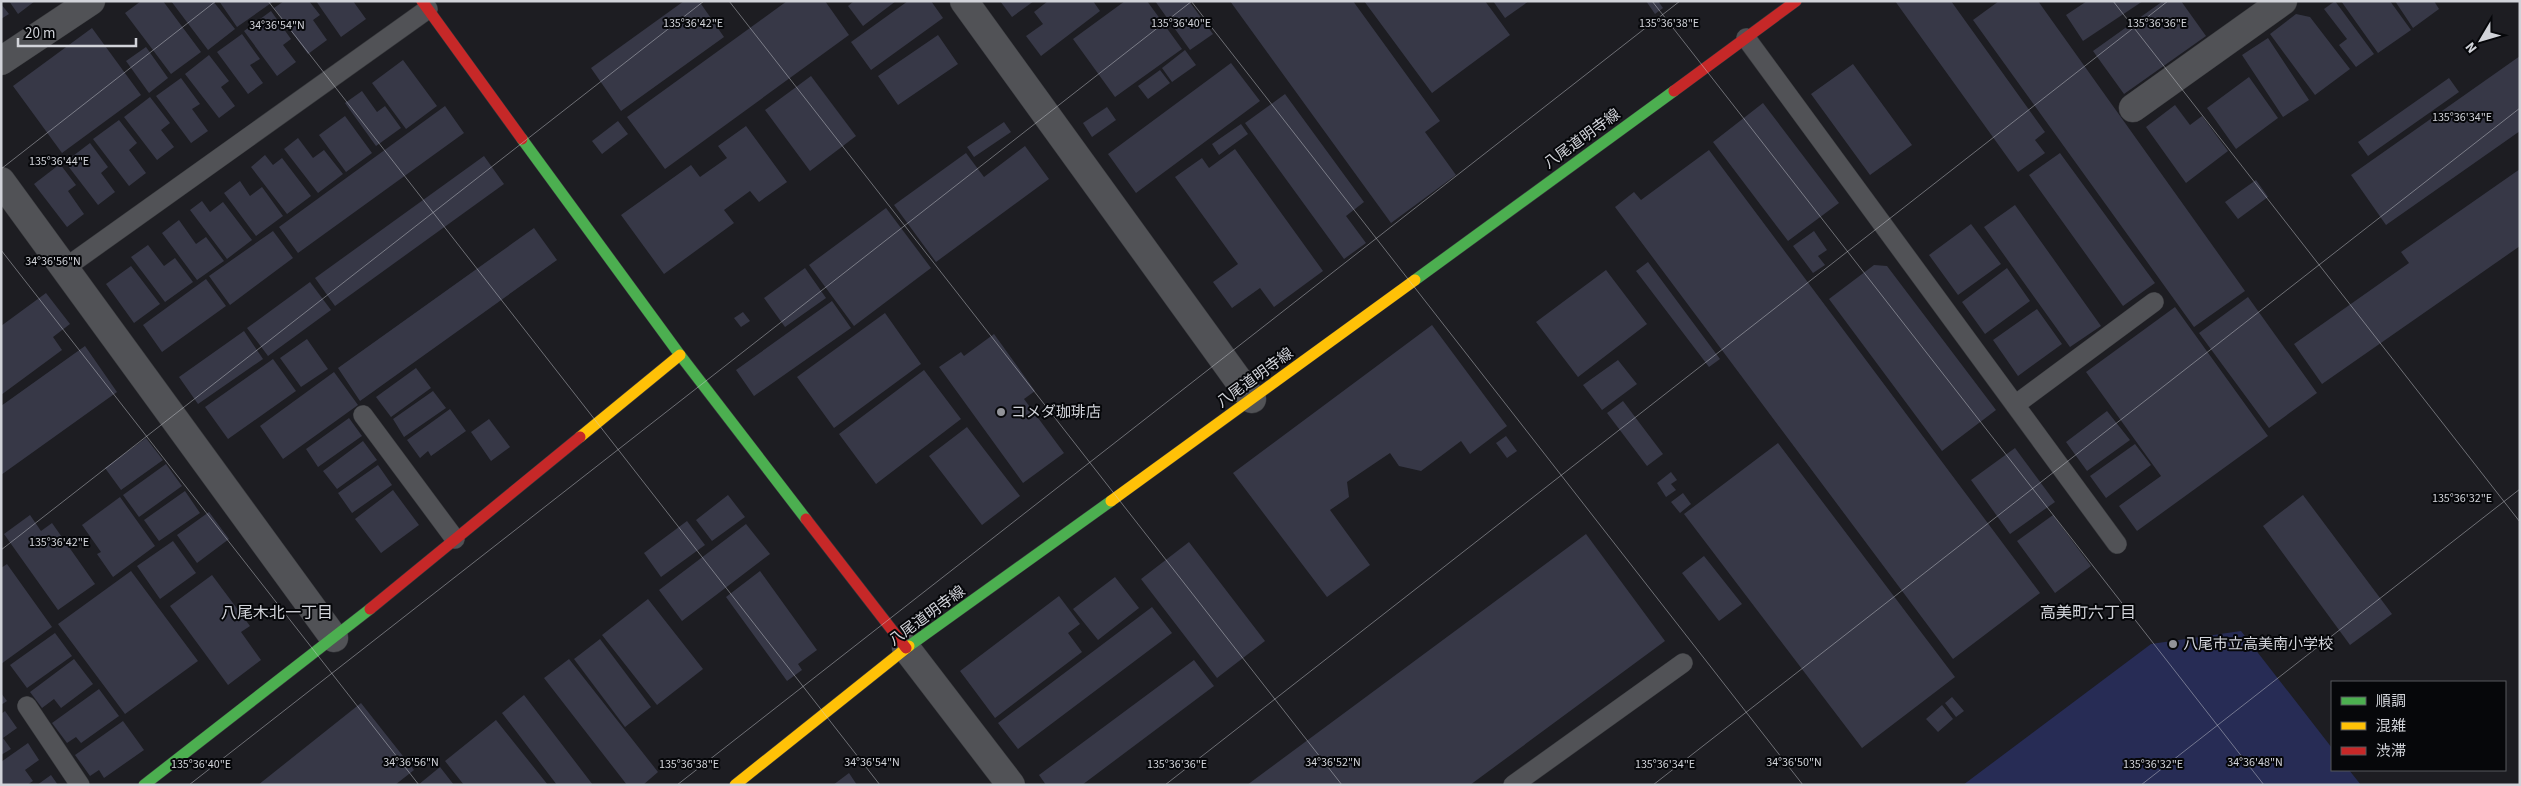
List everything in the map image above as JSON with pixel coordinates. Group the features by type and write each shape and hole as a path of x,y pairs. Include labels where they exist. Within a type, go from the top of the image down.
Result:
{"street":[{"path":"1,61 91,1"},
{"path":"964,1 1252,400"},
{"name":"八尾道明寺線","path":"735,785 906,648 1252,400 1796,1"},
{"path":"2133,108 2283,1"},
{"path":"425,5 680,355 1011,785"},
{"path":"1,181 334,638"},
{"path":"144,785 334,638 680,355"}],"lane":[{"path":"65,268 425,5"},
{"path":"1746,38 2117,544"},
{"path":"2015,405 2154,302"},
{"path":"363,415 455,539"},
{"path":"1513,785 1683,663"},
{"path":"27,706 80,785"}],"shaded area":[{"path":"2241,631 2331,747 2331,771 2350,771 2361,785 1963,785 2151,644"}],"building":[{"path":"9,1 35,1 18,14"},
{"path":"141,1 163,1 201,52 171,74 125,13"},
{"path":"171,1 213,1 235,29 208,50"},
{"path":"219,1 274,1 237,27"},
{"path":"284,1 309,1 320,15 313,20 327,40 308,54 274,8"},
{"path":"316,1 353,1 366,19 341,37"},
{"path":"684,1 699,1 724,37 621,111 591,68"},
{"path":"787,1 825,1 849,35 665,169 627,117"},
{"path":"854,1 896,1 863,26 848,6"},
{"path":"908,1 931,1 943,18 871,70 851,42"},
{"path":"1000,1 1034,1 1012,17"},
{"path":"1048,1 1093,1 1100,11 1041,56 1026,36 1043,24 1034,12"},
{"path":"1125,1 1147,1 1182,49 1115,97 1073,39"},
{"path":"1155,1 1189,1 1213,34 1190,50"},
{"path":"1230,1 1353,1 1440,121 1425,132 1456,175 1391,223"},
{"path":"1364,1 1485,1 1510,35 1432,93"},
{"path":"1493,1 1529,1 1505,18"},
{"path":"1646,1 1658,1 1663,8 1655,14"},
{"path":"1895,1 1951,1 2045,132 2035,140 2045,153 2018,172"},
{"path":"1999,1 2038,1 2245,291 2194,327 1973,20"},
{"path":"2087,1 2143,1 2083,41 2066,15"},
{"path":"2163,1 2181,1 2206,36 2124,94 2093,51"},
{"path":"2335,1 2374,54 2356,67 2339,45 2347,39 2324,9"},
{"path":"2341,1 2390,1 2411,30 2378,53"},
{"path":"2395,1 2434,1 2439,9 2413,28"},
{"path":"1,4 9,14 1,19"},
{"path":"271,11 291,39 283,45 296,62 277,76 244,31"},
{"path":"2296,14 2310,17 2350,69 2315,95 2270,34"},
{"path":"92,28 141,95 62,153 13,86"},
{"path":"242,34 260,59 250,65 263,83 248,94 217,52"},
{"path":"938,35 958,64 898,105 878,76"},
{"path":"2268,38 2309,100 2283,117 2242,55"},
{"path":"146,47 168,78 149,93 126,61"},
{"path":"1185,50 1196,65 1172,82 1162,68"},
{"path":"209,55 229,81 221,87 235,106 219,118 185,74"},
{"path":"2520,56 2520,131 2386,225 2351,175"},
{"path":"403,60 437,106 406,129 372,83"},
{"path":"1231,63 1260,101 1136,193 1108,154"},
{"path":"1853,64 1912,145 1870,175 1811,94"},
{"path":"1160,70 1170,83 1148,99 1138,86"},
{"path":"811,76 856,136 810,171 765,110"},
{"path":"2249,77 2278,118 2236,149 2207,108"},
{"path":"181,78 200,104 192,109 208,131 191,143 156,96"},
{"path":"2449,78 2459,92 2368,156 2358,142"},
{"path":"362,91 377,112 385,106 401,128 376,146 345,103"},
{"path":"1285,94 1364,202 1346,216 1366,243 1344,259 1245,123"},
{"path":"150,97 170,123 161,130 174,147 157,160 124,117"},
{"path":"1763,103 1839,203 1788,241 1713,142"},
{"path":"2175,105 2190,125 2202,116 2228,151 2186,183 2146,127"},
{"path":"445,106 464,133 298,253 279,227"},
{"path":"1107,107 1116,120 1092,137 1083,123"},
{"path":"345,116 372,153 346,172 319,135"},
{"path":"119,120 137,143 129,150 146,173 129,186 93,139"},
{"path":"618,121 628,134 602,154 592,141"},
{"path":"1004,122 1011,132 974,157 967,147"},
{"path":"1241,124 1248,134 1219,155 1212,144"},
{"path":"746,126 787,182 759,202 750,191 724,210 734,223 664,274 621,215 691,165 700,177 727,158 718,146"},
{"path":"298,138 313,158 324,150 343,174 318,193 284,149"},
{"path":"90,143 108,167 101,173 115,192 98,205 65,162"},
{"path":"1025,146 1049,179 936,262 894,205 966,153 984,177"},
{"path":"1235,149 1323,271 1274,307 1260,288 1232,308 1213,282 1238,264 1175,177 1202,158 1209,168"},
{"path":"1709,150 2040,593 1953,659 1615,207 1634,192 1641,200"},
{"path":"2060,153 2155,283 2123,306 2029,175"},
{"path":"265,155 273,165 282,158 311,196 287,214 251,167"},
{"path":"484,156 504,184 335,306 315,278"},
{"path":"60,164 76,185 68,191 84,214 67,227 34,184"},
{"path":"2520,169 2520,246 2322,384 2294,344 2409,263 2401,252"},
{"path":"2256,180 2268,197 2238,219 2225,202"},
{"path":"240,181 250,196 262,187 283,216 256,236 224,193"},
{"path":"202,201 210,212 223,202 252,240 227,259 190,210"},
{"path":"2015,205 2101,326 2070,347 1984,227"},
{"path":"886,208 931,268 854,326 809,265"},
{"path":"179,220 196,244 206,237 224,261 197,280 162,233"},
{"path":"1971,224 2001,264 1958,295 1929,255"},
{"path":"534,228 557,260 360,401 338,368"},
{"path":"273,231 293,258 230,305 209,276"},
{"path":"1814,231 1827,250 1818,256 1825,265 1813,273 1793,246"},
{"path":"148,245 164,266 175,258 193,282 165,302 131,257"},
{"path":"1648,262 1720,359 1709,367 1636,271"},
{"path":"1874,265 1887,266 1996,410 1942,451 1829,299"},
{"path":"131,266 160,304 134,323 106,284"},
{"path":"805,268 826,298 785,327 764,298"},
{"path":"2007,268 2030,301 1985,334 1962,302"},
{"path":"1606,270 1647,324 1578,377 1536,322"},
{"path":"206,279 226,306 162,352 143,325"},
{"path":"310,282 331,310 268,356 247,328"},
{"path":"46,293 70,324 53,337 62,350 1,395 1,326"},
{"path":"2248,297 2317,393 2269,428 2199,333"},
{"path":"832,301 851,328 754,396 736,370"},
{"path":"2175,307 2268,436 2137,531 2119,506 2161,476 2086,372"},
{"path":"2037,309 2062,344 2018,376 1993,340"},
{"path":"743,312 750,321 741,327 734,318"},
{"path":"885,313 921,364 834,428 797,377"},
{"path":"1432,325 1507,426 1470,454 1461,441 1421,471 1399,466 1390,453 1347,482 1349,497 1330,510 1370,565 1327,597 1233,473"},
{"path":"244,331 263,359 198,404 179,377"},
{"path":"994,334 1035,391 1024,399 1064,453 1023,483 939,367 961,352 964,356"},
{"path":"307,339 328,369 301,387 280,358"},
{"path":"85,346 117,392 1,475 1,406"},
{"path":"273,359 296,391 228,439 205,407"},
{"path":"1618,360 1637,384 1602,410 1583,385"},
{"path":"416,368 431,388 391,417 376,397"},
{"path":"924,370 961,419 876,484 839,434"},
{"path":"334,372 358,405 283,459 260,426"},
{"path":"433,391 446,408 404,437 393,419"},
{"path":"1623,401 1663,454 1647,466 1607,413"},
{"path":"450,409 466,431 431,456 428,451 420,458 407,440"},
{"path":"2107,411 2130,440 2087,471 2066,442"},
{"path":"349,418 362,436 318,467 306,449"},
{"path":"489,419 510,447 491,461 471,432"},
{"path":"967,427 1020,496 982,525 929,456"},
{"path":"1506,436 1517,451 1507,458 1496,443"},
{"path":"146,438 163,460 121,490 105,468"},
{"path":"363,441 377,460 337,489 323,471"},
{"path":"1778,443 1955,677 1862,748 1684,514"},
{"path":"2135,444 2151,465 2106,498 2090,476"},
{"path":"2015,448 2055,502 2010,534 1971,480"},
{"path":"166,464 182,486 139,517 123,495"},
{"path":"378,465 392,485 352,513 338,493"},
{"path":"1671,472 1677,480 1671,484 1676,490 1666,497 1657,483"},
{"path":"393,490 419,525 381,553 355,519"},
{"path":"185,491 200,513 159,541 144,520"},
{"path":"1683,493 1691,504 1680,513 1671,502"},
{"path":"728,495 745,517 712,541 696,520"},
{"path":"2303,495 2392,614 2350,645 2263,526"},
{"path":"120,497 155,546 113,577 97,554 101,552 82,525"},
{"path":"209,512 229,539 197,563 177,535"},
{"path":"30,515 41,531 52,523 95,584 58,610 4,534"},
{"path":"2053,515 2091,566 2055,593 2017,541"},
{"path":"687,521 705,545 661,577 644,553"},
{"path":"746,524 770,554 682,621 659,590"},
{"path":"1586,534 1665,641 1470,785 1247,785"},
{"path":"173,541 196,573 160,599 137,566"},
{"path":"1189,542 1265,641 1217,678 1141,579"},
{"path":"1704,556 1742,604 1719,621 1682,573"},
{"path":"7,564 52,627 1,664 1,568"},
{"path":"131,571 198,661 125,714 58,624"},
{"path":"760,571 817,650 798,664 802,670 787,681 726,597"},
{"path":"212,575 250,626 241,632 261,660 228,685 170,606"},
{"path":"1115,577 1139,608 1098,640 1073,609"},
{"path":"1059,596 1080,624 1068,633 1082,652 995,718 960,671"},
{"path":"648,599 703,669 657,705 602,635"},
{"path":"1152,607 1172,633 1018,749 998,723"},
{"path":"55,633 72,656 27,688 10,665"},
{"path":"600,639 651,707 625,727 574,659"},
{"path":"74,659 93,684 61,708 54,699 42,708 30,692"},
{"path":"569,659 658,772 643,785 627,785 544,678"},
{"path":"1194,660 1214,686 1082,785 1046,785 1039,775"},
{"path":"99,689 119,716 81,743 76,737 67,743 52,723"},
{"path":"1,693 7,701 1,705"},
{"path":"524,695 593,785 557,785 502,713"},
{"path":"1952,697 1964,711 1956,717 1945,703"},
{"path":"361,703 414,770 395,785 258,785"},
{"path":"1942,705 1953,719 1938,732 1926,719"},
{"path":"5,711 17,728 3,738 11,749 1,755 1,714"},
{"path":"496,720 548,785 464,785 445,761"},
{"path":"123,721 144,750 104,778 99,770 90,776 75,755"},
{"path":"28,743 39,760 25,770 33,781 27,785 1,785 1,762"},
{"path":"440,767 454,785 418,785"},
{"path":"849,773 857,785 833,785"},
{"path":"51,775 58,785 37,785"}],"traffic: fast":[{"path":"1415,280 1674,91"},
{"path":"522,139 680,355 806,519"},
{"path":"909,646 1111,501"},
{"path":"144,785 370,609"}],"traffic: slow":[{"path":"1111,501 1415,280"},
{"path":"580,437 680,355"},
{"path":"735,785 909,646"}],"traffic: jam":[{"path":"422,1 522,139"},
{"path":"1674,91 1796,1"},
{"path":"370,609 580,437"},
{"path":"806,519 906,648"}],"place":[{"name":"コメダ珈琲店","path":"1001,412"},
{"name":"八尾市立高美南小学校","path":"2173,644"}],"district":[{"name":"八尾木北一丁目","path":"277,613"},
{"name":"高美町六丁目","path":"2088,613"}]}
